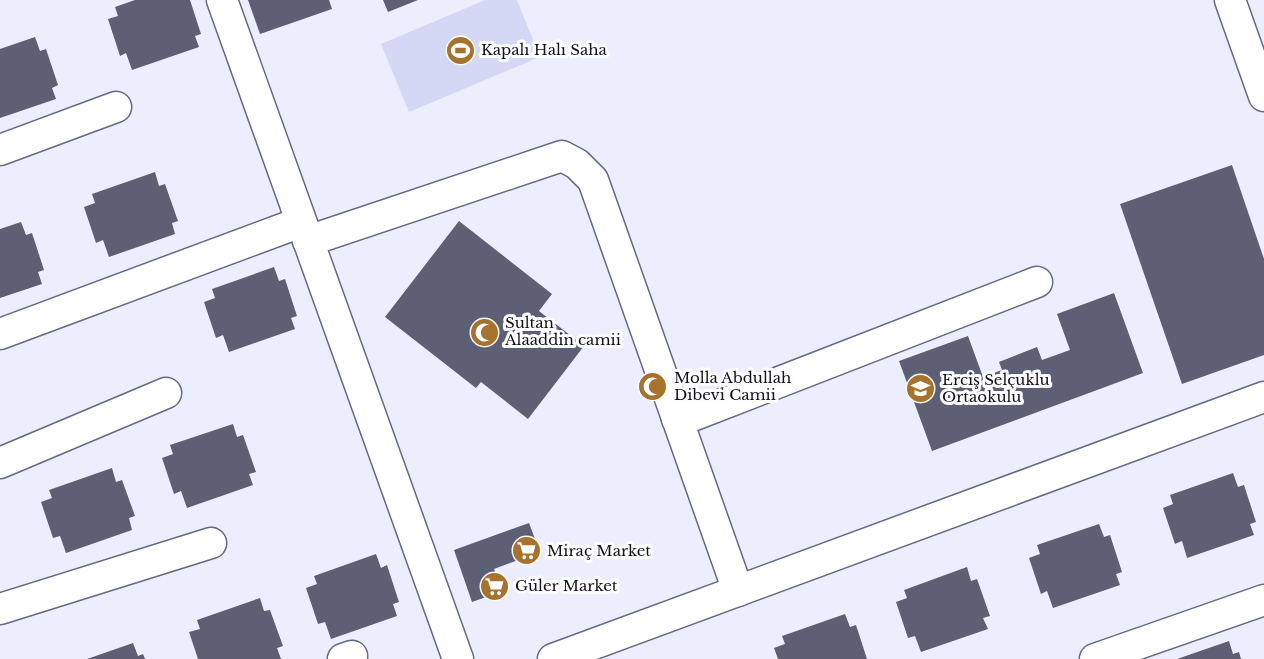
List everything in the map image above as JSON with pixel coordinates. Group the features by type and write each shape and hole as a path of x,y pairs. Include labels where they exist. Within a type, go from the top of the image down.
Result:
{"street":[{"path":"222,0 458,659"},
{"path":"1230,0 1264,96"},
{"path":"0,150 116,107"},
{"path":"0,334 305,231 562,156 577,164 593,180 738,591"},
{"path":"678,419 704,412 1037,282"},
{"path":"0,463 166,393"},
{"path":"553,659 1264,398"},
{"path":"0,609 211,543"},
{"path":"1095,659 1264,600"}],"shaded area":[{"name":"Kapalı Halı Saha","path":"485,0 517,0 540,57 409,112 381,44"}],"building":[{"path":"135,0 190,0 201,34 195,36 199,47 132,70 126,53 120,56 108,19 118,16 115,7"},
{"path":"248,0 329,0 332,9 260,34"},
{"path":"383,0 418,0 388,12"},
{"path":"35,37 40,51 46,49 58,85 52,88 56,99 0,118 0,49"},
{"path":"1232,165 1264,259 1264,355 1182,384 1120,204"},
{"path":"155,172 159,186 165,184 178,221 172,223 175,234 109,257 103,240 96,243 84,207 95,203 92,194"},
{"name":"Sultan Alaaddin camii","path":"459,221 552,294 539,311 584,346 528,419 481,382 476,388 385,317"},
{"path":"21,222 26,235 32,233 44,270 38,272 42,284 0,298 0,229"},
{"path":"274,267 279,281 285,279 297,316 291,318 295,329 229,352 223,335 216,338 204,302 215,298 212,289"},
{"path":"1114,293 1143,373 932,451 899,361 968,336 983,377 1002,370 999,362 1037,347 1042,360 1070,350 1057,314"},
{"path":"233,424 237,437 243,435 256,472 249,474 253,485 187,508 181,491 174,494 162,458 173,454 170,445"},
{"path":"112,468 116,482 122,480 135,516 129,518 132,530 66,553 60,536 53,538 41,502 52,498 49,490"},
{"path":"1233,473 1238,487 1244,485 1256,522 1250,524 1254,535 1187,558 1182,541 1175,544 1163,508 1173,504 1170,495"},
{"path":"529,523 540,552 494,569 503,591 472,602 454,550"},
{"path":"1099,524 1104,537 1110,535 1122,572 1116,574 1120,585 1053,608 1047,591 1041,594 1029,558 1040,554 1037,545"},
{"path":"376,554 381,568 387,565 399,602 393,604 397,616 331,639 325,622 318,624 306,588 317,584 314,576"},
{"path":"967,567 971,581 977,579 990,616 983,618 988,629 921,652 915,636 908,638 896,602 907,598 904,590"},
{"path":"260,598 264,611 270,610 283,646 277,648 281,659 198,659 189,632 200,629 197,620"},
{"path":"845,614 850,627 856,625 867,659 778,659 774,648 785,644 782,636"},
{"path":"1229,641 1233,654 1239,652 1241,659 1177,659"},
{"path":"133,643 138,656 143,654 145,659 87,659"}],"place":[{"name":"Kapalı Halı Saha","path":"460,50"},
{"name":"Sultan Alaaddin camii","path":"484,332"},
{"name":"Molla Abdullah Dibevi Camii","path":"653,387"},
{"name":"Erciş Selçuklu Ortaokulu","path":"921,389"},
{"name":"Miraç Market","path":"526,551"},
{"name":"Güler Market","path":"494,586"}]}
